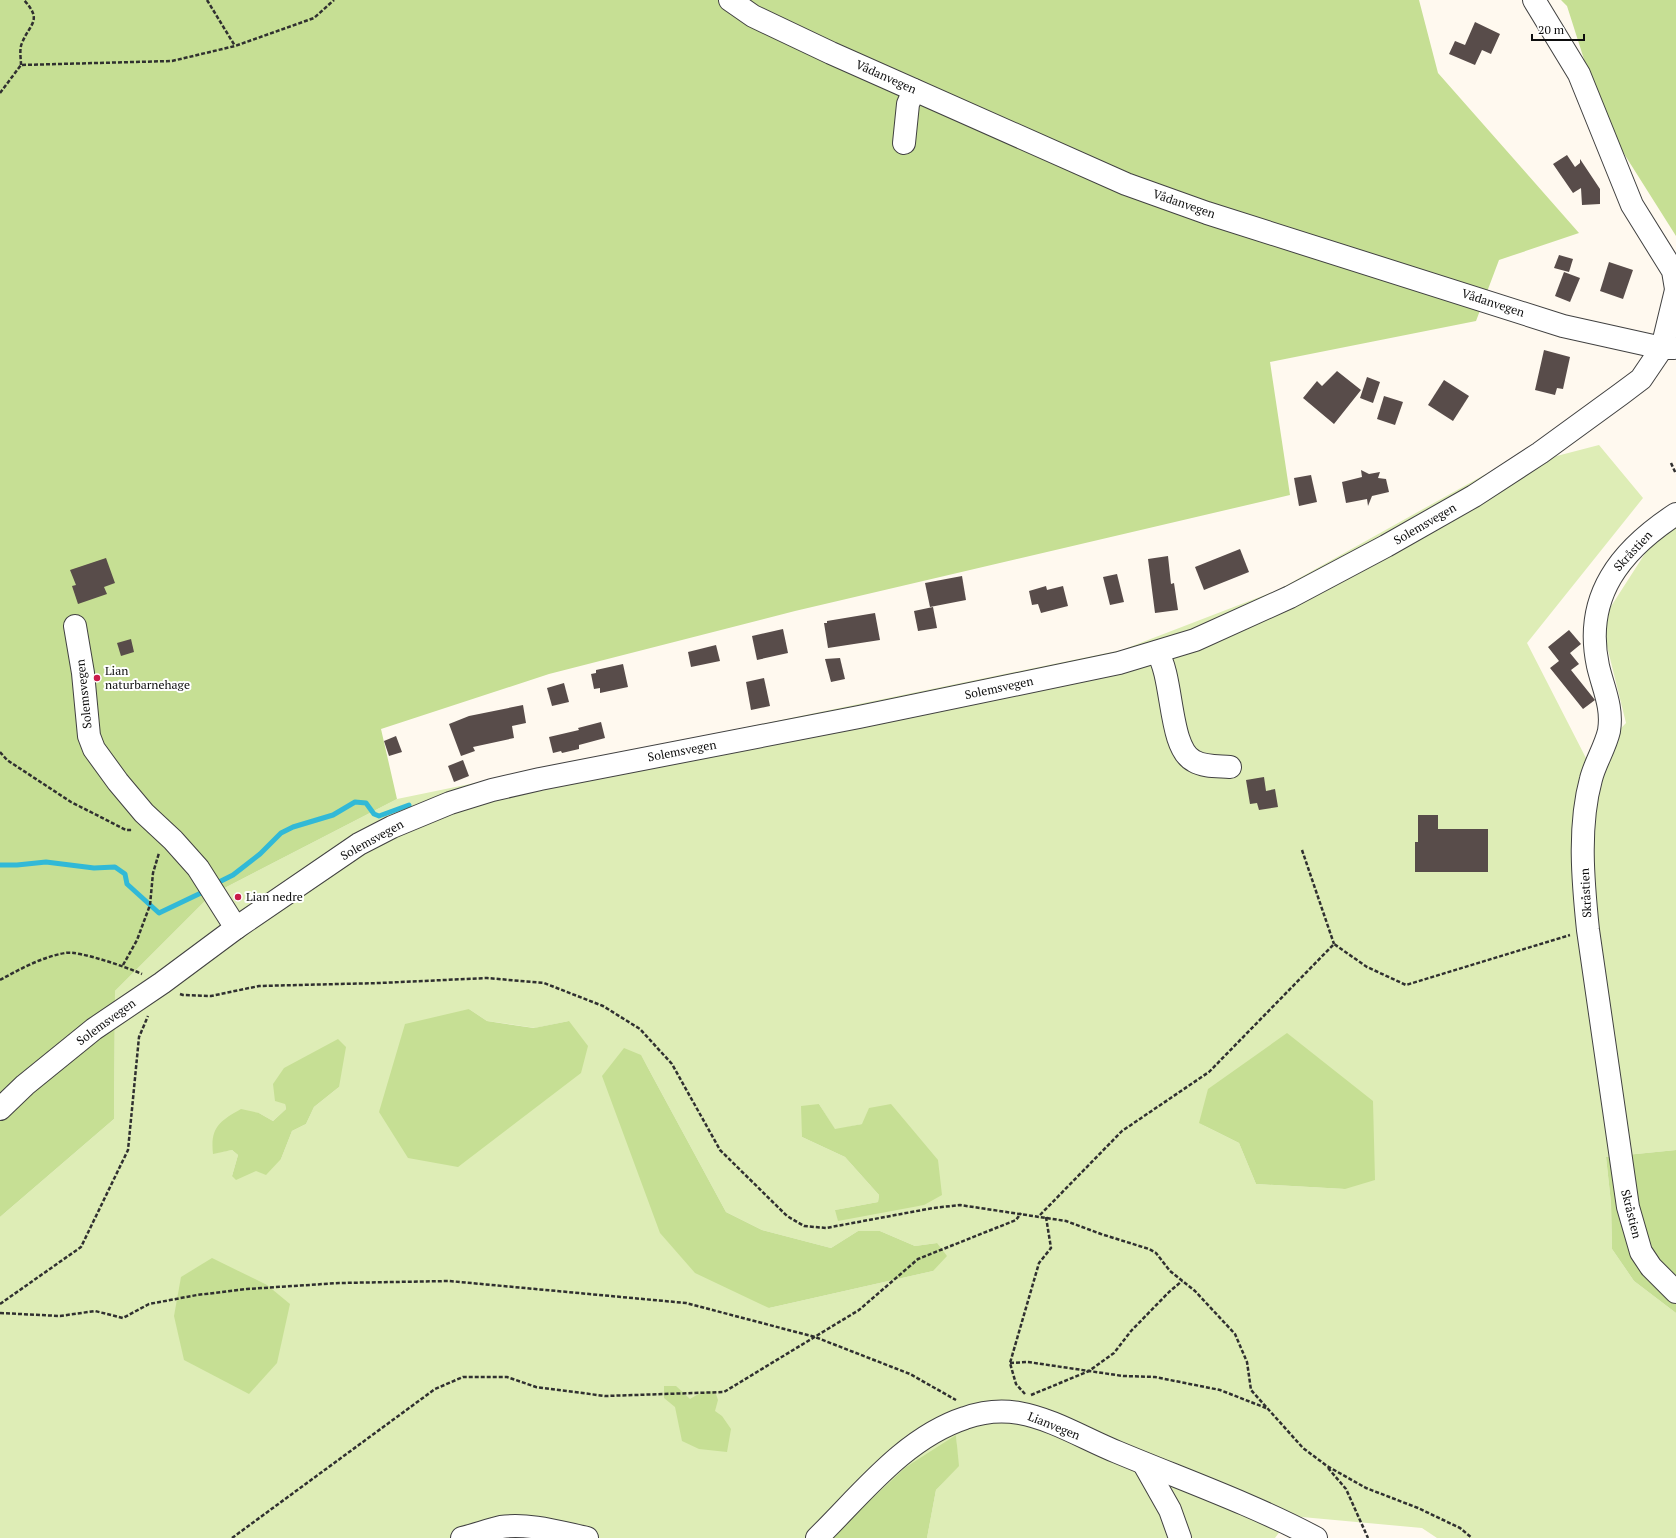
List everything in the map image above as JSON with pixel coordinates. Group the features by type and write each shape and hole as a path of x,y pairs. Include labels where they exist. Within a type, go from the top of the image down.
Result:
{"street":[{"name":"Vådanvegen","path":"730,0 753,16 831,53 1126,184 1206,213 1563,326 1669,348"},
{"path":"1534,0 1579,74 1632,205 1673,271 1676,290 1669,348"},
{"path":"904,143 908,104 914,90"},
{"name":"Solemsvegen","path":"0,1109 24,1085 94,1029 162,983 236,928 359,844 420,815 492,790 1119,663 1195,640 1290,597 1386,546 1474,496 1540,453 1621,394 1640,378 1669,348"},
{"name":"Skråstien","path":"1676,514 1655,528 1620,562 1605,587 1596,618 1594,637 1596,653 1610,712 1608,732 1591,778 1583,840 1584,893 1588,930 1628,1207 1641,1252 1663,1281 1676,1292"},
{"name":"Solemsvegen","path":"75,626 83,673 89,736 94,749 122,787 144,813 165,832 198,868 236,928"},
{"path":"1157,652 1166,671 1176,727 1184,753 1193,761 1204,765 1230,767"},
{"name":"Lianvegen","path":"816,1538 872,1482 927,1436 966,1417 1006,1412 1042,1419 1144,1464 1212,1490 1316,1538"},
{"path":"1144,1464 1170,1510 1180,1538"},
{"path":"462,1538 500,1528 516,1526 543,1528 587,1538"}],"path":[{"path":"0,93 21,65 21,45 34,21 32,9 24,0"},
{"path":"207,0 235,46"},
{"path":"21,65 172,61 235,46 314,18 334,0"},
{"path":"1671,463 1676,474"},
{"path":"0,752 7,760 71,802 126,830 134,830"},
{"path":"123,965 137,940 150,905 153,873 165,832"},
{"path":"1302,850 1334,944 1367,967 1406,985 1588,930"},
{"path":"1039,1216 1122,1131 1208,1072 1334,944"},
{"path":"0,980 32,963 67,952 123,965 162,983 184,996 211,996 259,986 380,983 487,978 544,983 603,1006 640,1029 672,1064 720,1150 787,1216 804,1226 826,1228 960,1205 1066,1220 1101,1234 1149,1249 1156,1253 1170,1271 1195,1291 1235,1334 1247,1362 1251,1390 1303,1448 1328,1466 1366,1488 1418,1508 1460,1528 1472,1538"},
{"path":"0,1304 82,1247 128,1150 139,1037 151,1010"},
{"path":"232,1538 435,1389 463,1377 507,1377 536,1387 605,1396 724,1392 859,1310 918,1259 1016,1220 1021,1213"},
{"path":"1046,1217 1051,1248 1039,1263 1010,1363 1016,1384 1027,1396 1089,1371 1114,1354 1131,1331 1169,1292 1182,1281"},
{"path":"0,1313 60,1316 95,1311 123,1318 149,1304 247,1289 339,1283 448,1281 686,1303 815,1337 910,1374 981,1414"},
{"path":"1010,1363 1028,1362 1123,1376 1155,1377 1220,1390 1266,1408"},
{"path":"1328,1466 1346,1489 1368,1538"}],"green space":[{"path":"0,0 1419,0 1438,73 1579,233 1499,260 1476,321 1270,362 1290,495 795,611 549,674 381,729 397,799 211,895 115,991 114,1119 0,1217"},
{"path":"1561,0 1676,0 1676,236 1604,122 1567,6"},
{"path":"1599,445 1643,498 1527,643 1588,762 1626,723 1601,622 1669,516 1676,521 1676,1150 1606,1157 1611,1203 1612,1249 1634,1281 1676,1313 1676,1538 1437,1538 1422,1528 1291,1516 1275,1538 927,1538 936,1490 958,1466 956,1435 830,1538 548,1538 518,1532 493,1538 0,1538 0,1217 114,1119 115,991 211,895 397,799 1122,650 1278,590 1484,475","holes":["469,1009 487,1021 535,1028 569,1021 379,1112","641,1055 726,1212 762,1230 831,1248 858,1231 880,1231 915,1246 937,1243 933,1271 769,1308","339,1087 314,1107 306,1124 292,1131 281,1159 232,1176 238,1155 232,1150 213,1153 259,1113 273,1121 286,1109 285,1104","819,1104 835,1130 862,1124 924,1205 835,1210 878,1202 879,1195 845,1157 802,1137","1199,1123 1345,1189 1256,1184 1239,1143"]},
{"path":"469,1009 487,1021 534,1028 569,1021 588,1046 581,1073 458,1167 408,1158 379,1112 405,1024"},
{"path":"1287,1033 1373,1101 1375,1180 1345,1189 1256,1184 1239,1143 1199,1123 1208,1089"},
{"path":"338,1039 346,1047 339,1087 314,1107 306,1124 292,1131 281,1159 266,1175 256,1171 236,1180 232,1176 238,1155 232,1150 213,1154 213,1137 218,1126 227,1117 241,1109 259,1113 273,1121 286,1109 285,1104 275,1101 273,1084 284,1068"},
{"path":"624,1048 641,1055 726,1212 762,1230 831,1248 858,1231 880,1231 915,1246 937,1243 947,1256 933,1271 769,1308 695,1273 660,1233 602,1076"},
{"path":"819,1104 835,1129 862,1124 869,1108 891,1104 938,1160 942,1195 924,1205 838,1221 835,1210 878,1202 879,1195 845,1157 802,1137 801,1106"},
{"path":"1676,1150 1676,1313 1634,1281 1612,1249 1611,1203 1606,1157"},
{"path":"212,1258 267,1285 290,1304 277,1363 249,1394 184,1360 174,1316 181,1277"},
{"path":"664,1386 676,1386 690,1399 702,1392 715,1391 718,1400 715,1411 722,1416 731,1429 727,1452 699,1449 682,1441 675,1407 664,1398"},
{"path":"956,1435 959,1466 936,1490 927,1538 830,1538 906,1467"}],"building":[{"path":"1475,22 1500,34 1491,54 1482,50 1475,65 1449,54 1455,41 1465,45"},
{"path":"1567,155 1575,167 1580,163 1580,159 1600,189 1600,204 1582,205 1581,188 1573,193 1553,164"},
{"path":"1559,255 1573,259 1569,272 1554,268"},
{"path":"1609,262 1633,270 1623,299 1600,291"},
{"path":"1564,272 1580,278 1570,302 1555,296"},
{"path":"1544,350 1570,357 1563,389 1557,388 1555,395 1535,390"},
{"path":"1337,371 1361,390 1334,424 1303,398 1317,381 1322,386"},
{"path":"1367,377 1380,382 1373,403 1360,398"},
{"path":"1444,380 1469,396 1453,421 1428,405"},
{"path":"1384,396 1403,402 1395,425 1377,419"},
{"path":"1361,470 1369,474 1380,472 1378,478 1386,479 1389,492 1372,496 1368,506 1367,499 1346,503 1342,482 1362,477"},
{"path":"1311,475 1317,502 1299,506 1294,478"},
{"path":"1240,549 1249,572 1204,590 1195,567"},
{"path":"1168,556 1171,584 1174,583 1178,610 1155,613 1148,559"},
{"path":"106,558 115,583 104,587 107,594 78,604 72,586 76,585 70,570"},
{"path":"1117,574 1124,602 1110,605 1103,577"},
{"path":"962,576 966,600 930,607 925,583"},
{"path":"1046,586 1047,590 1063,586 1068,606 1041,613 1038,604 1032,605 1029,591"},
{"path":"933,607 937,628 918,631 914,611"},
{"path":"875,613 880,640 828,648 824,623 827,623 827,621"},
{"path":"783,629 788,653 757,660 752,636"},
{"path":"1569,630 1581,644 1570,653 1579,664 1571,670 1595,700 1583,709 1550,668 1559,661 1548,647"},
{"path":"131,639 134,652 121,656 117,643"},
{"path":"716,645 720,661 691,667 688,652"},
{"path":"840,658 845,679 831,682 825,659"},
{"path":"623,664 628,687 600,693 600,688 594,689 591,674 596,673 596,670"},
{"path":"764,678 770,706 751,710 746,682"},
{"path":"564,683 569,702 552,706 547,688"},
{"path":"523,705 526,723 512,726 514,738 473,747 475,751 461,756 449,724 469,716"},
{"path":"601,722 605,738 579,745 579,749 562,753 561,751 553,753 549,737 579,730 578,728"},
{"path":"396,736 402,752 389,756 384,741"},
{"path":"463,760 469,776 454,782 448,766"},
{"path":"1264,777 1266,791 1275,789 1278,807 1259,810 1257,803 1250,804 1246,780"},
{"path":"1418,815 1438,815 1438,829 1488,829 1488,872 1415,872 1415,842 1418,842"}],"waterway":[{"path":"219,882 233,875 260,854 281,833 293,827 333,815 355,802 366,803 374,814 379,816 409,805"},
{"path":"0,865 46,862 94,868 115,867 125,874 127,884 159,913 203,892"}],"place":[{"name":"Lian naturbarnehage","path":"97,678"},
{"name":"Lian nedre","path":"238,897"}]}
